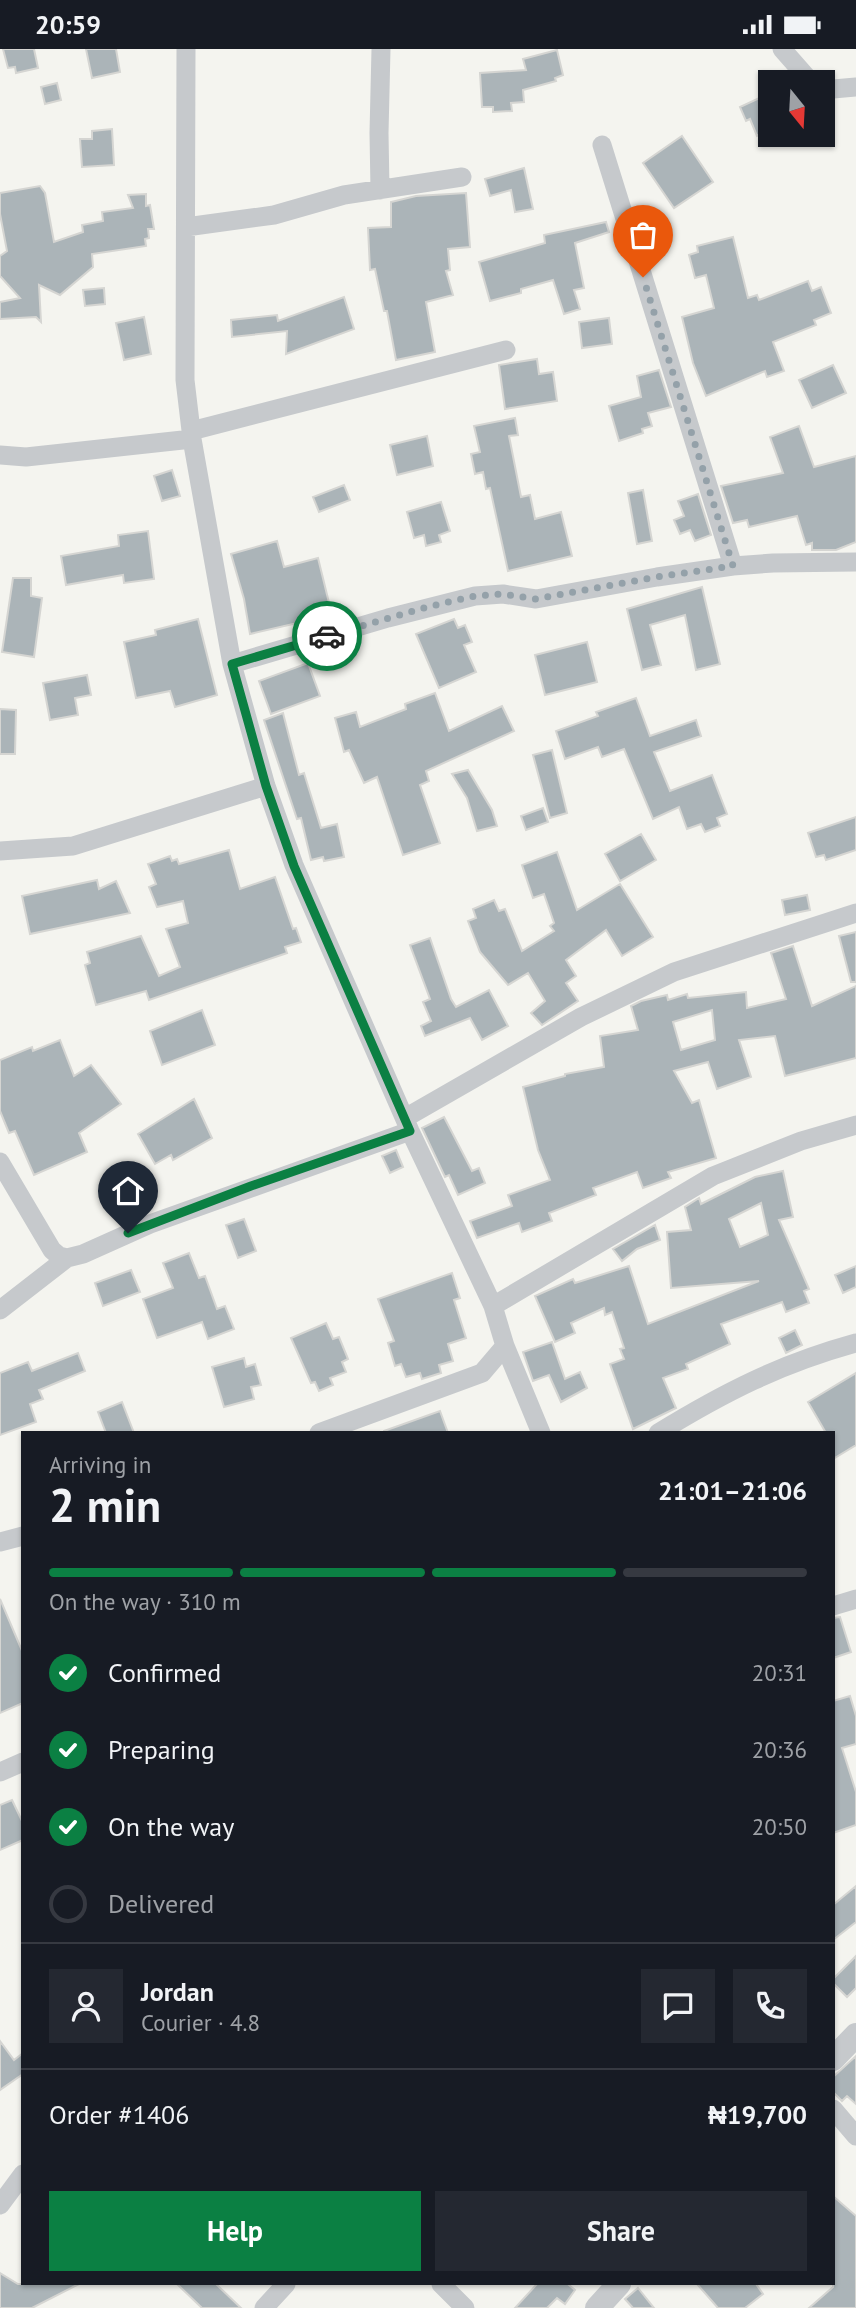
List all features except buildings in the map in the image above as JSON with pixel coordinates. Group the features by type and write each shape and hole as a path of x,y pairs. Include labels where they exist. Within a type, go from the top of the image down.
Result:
{"street":[{"path":"186,49 185,380 232,664 266,786 294,866 407,1125 493,1306 505,1346 540,1431"},
{"path":"380,190 381,49"},
{"path":"782,49 800,70"},
{"path":"835,89 856,87"},
{"path":"602,145 733,566"},
{"path":"186,227 274,215 344,195 462,177"},
{"path":"0,455 26,457 192,435 506,350"},
{"path":"232,664 388,618 475,596 503,594 536,599 733,566 856,562"},
{"path":"0,851 73,846 266,786"},
{"path":"0,1310 67,1258 407,1125 581,1017 674,972 856,913"},
{"path":"493,1306 713,1176 801,1141 856,1125"},
{"path":"0,1162 52,1249 59,1256 67,1258"},
{"path":"661,1431 714,1399 772,1371 809,1356 856,1343"},
{"path":"324,1431 482,1373 505,1346"},
{"path":"482,1373 520,1381"},
{"path":"0,1542 21,1537"},
{"path":"835,1605 856,1599"},
{"path":"0,1772 21,1763"},
{"path":"835,2052 856,2035"},
{"path":"835,2111 856,2136"},
{"path":"0,2205 21,2177"},
{"path":"264,2308 285,2285"},
{"path":"442,2285 465,2308"},
{"path":"597,2308 618,2285"}],"way so far":[{"path":"327,636 475,596 503,594 536,599 733,566 643,277"}],"route":[{"path":"128,1233 251,1186 410,1131 294,866 266,786 232,664 327,636"}]}
